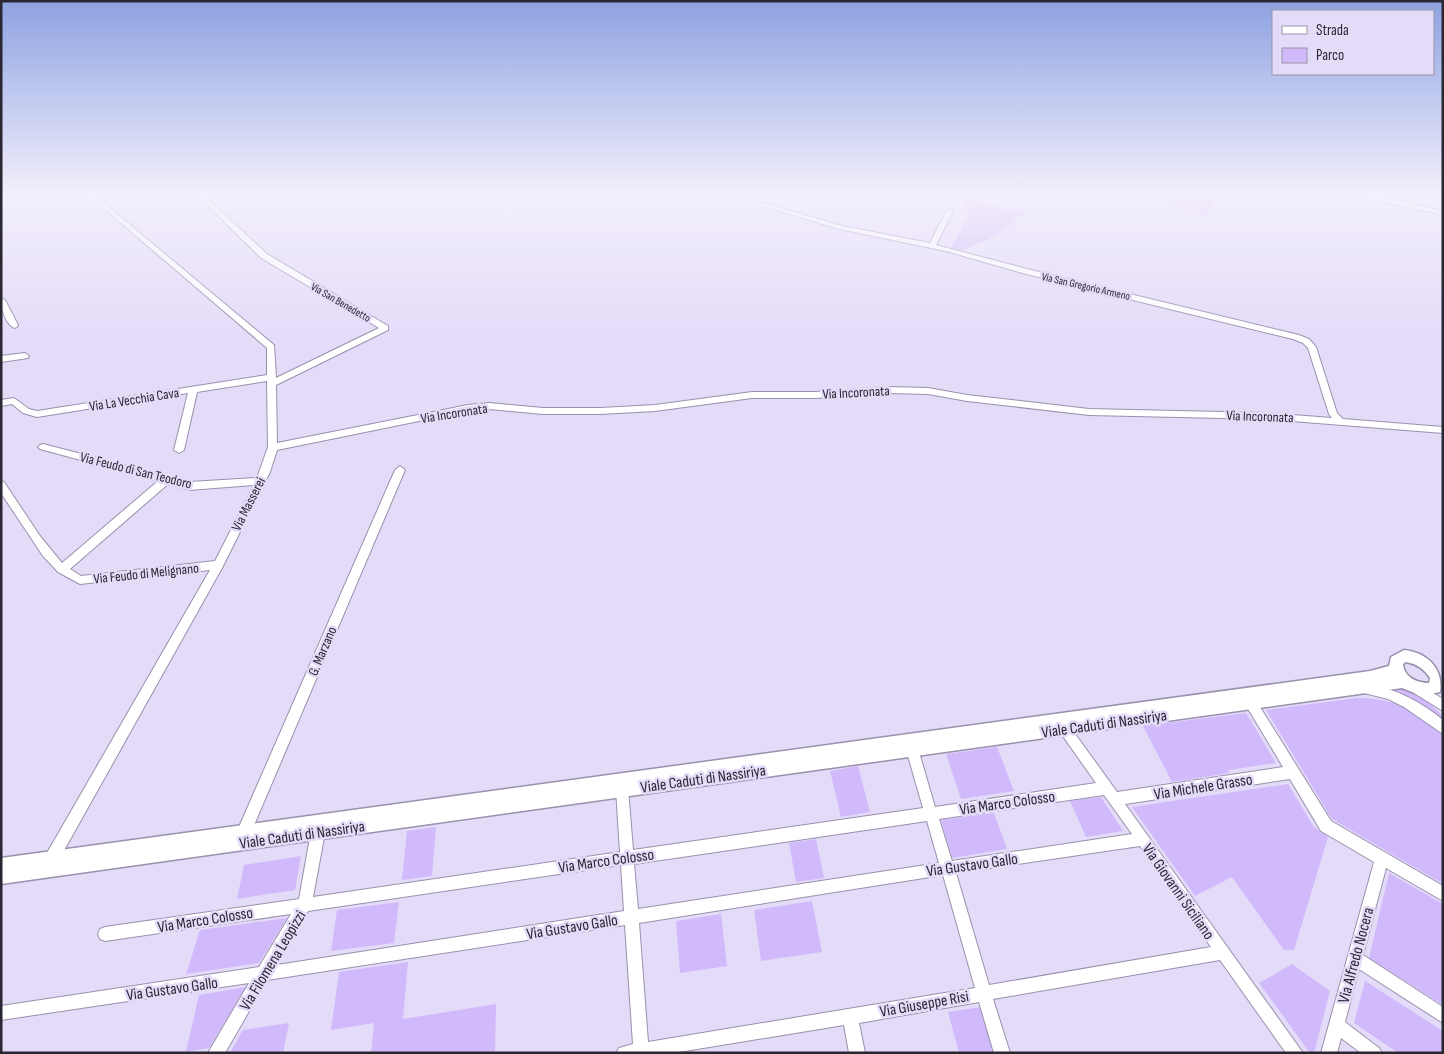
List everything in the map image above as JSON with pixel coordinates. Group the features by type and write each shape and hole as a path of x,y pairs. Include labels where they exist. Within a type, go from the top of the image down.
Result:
{"main road":[{"path":"1410,656 1424,662 1440,675 1431,690 1406,680 1396,661 1399,658 1410,656"},
{"name":"Viale Caduti di Nassiriya","path":"1,866 1362,678 1406,680"},
{"name":"Viale Caduti di Nassiriya","path":"1,876 1406,680"}],"street":[{"name":"Via Masserei","path":"52,858 218,565 260,481 274,447 271,347 147,242"},
{"name":"Via San Benedetto","path":"250,242 264,256 385,328 272,380"},
{"name":"Via San Gregorio Armeno","path":"913,242 1306,341 1312,347 1333,414 1340,421"},
{"path":"932,246 934,242"},
{"path":"1,300 14,325"},
{"path":"1,359 24,356"},
{"name":"Via La Vecchia Cava","path":"1,404 14,401 26,411 37,414 272,380"},
{"path":"180,450 193,390"},
{"name":"Via Incoronata","path":"274,447 468,408 489,406 544,411 600,411 655,408 738,396 775,394 815,395 888,390 942,393 967,398 1089,412 1267,416 1443,430"},
{"name":"Via Feudo di San Teodoro","path":"43,447 189,486 260,481"},
{"name":"G. Marzano","path":"244,832 400,470"},
{"path":"62,570 167,480"},
{"name":"Via Feudo di Melignano","path":"1,485 53,562 71,577 80,580 218,565"},
{"path":"1440,675 1439,696 1443,705"},
{"path":"1406,680 1443,705"},
{"path":"1358,688 1380,691 1400,697 1425,713 1443,728"},
{"path":"1250,703 1326,826 1443,894"},
{"name":"Via Giovanni Siciliano","path":"1064,728 1295,1053"},
{"path":"912,749 1002,1053"},
{"name":"Via Michele Grasso","path":"1111,794 1293,772"},
{"path":"622,789 641,1051"},
{"name":"Via Marco Colosso","path":"105,934 931,813 1111,794"},
{"name":"Via Filomena Leopizzi","path":"216,1053 305,904 318,832"},
{"name":"Via Gustavo Gallo","path":"1,1013 264,975 631,916 1143,839"},
{"name":"Via Alfredo Nocera","path":"1329,1053 1382,858"},
{"name":"Via Giuseppe Risi","path":"624,1053 850,1017 984,992 1223,952"},
{"path":"1355,958 1443,1016"},
{"path":"850,1017 857,1053"},
{"path":"1336,1025 1374,1053"}],"green space":[{"path":"954,242 981,242 961,251 951,248"},
{"path":"1402,688 1429,703 1443,717 1443,722 1388,690"},
{"path":"1356,698 1382,700 1403,707 1423,719 1443,735 1443,884 1332,819 1266,710"},
{"path":"1246,713 1276,763 1228,770 1229,773 1172,782 1143,726"},
{"path":"997,747 1014,791 961,799 946,754"},
{"path":"858,766 870,812 841,817 830,771"},
{"path":"1288,784 1313,826 1328,837 1294,950 1284,950 1232,877 1195,896 1132,807"},
{"path":"1101,797 1123,831 1086,837 1070,801"},
{"path":"994,813 1007,849 952,858 941,820"},
{"path":"436,827 432,876 402,880 407,831"},
{"path":"816,839 824,878 796,882 789,843"},
{"path":"301,856 295,890 237,899 244,865"},
{"path":"1389,873 1443,904 1443,1005 1369,958"},
{"path":"812,901 822,952 761,961 754,910"},
{"path":"399,902 394,943 331,951 337,910"},
{"path":"721,914 727,966 680,973 676,921"},
{"path":"287,918 259,963 186,974 200,930"},
{"path":"408,962 403,1019 496,1004 495,1053 371,1053 374,1023 331,1030 339,972"},
{"path":"1292,964 1330,991 1314,1053 1310,1053 1259,983"},
{"path":"1365,981 1443,1031 1443,1053 1398,1053 1354,1023"},
{"path":"246,987 209,1048 186,1052 199,995"},
{"path":"981,1007 995,1053 959,1053 948,1012"},
{"path":"289,1023 283,1053 230,1053 243,1030"}]}
